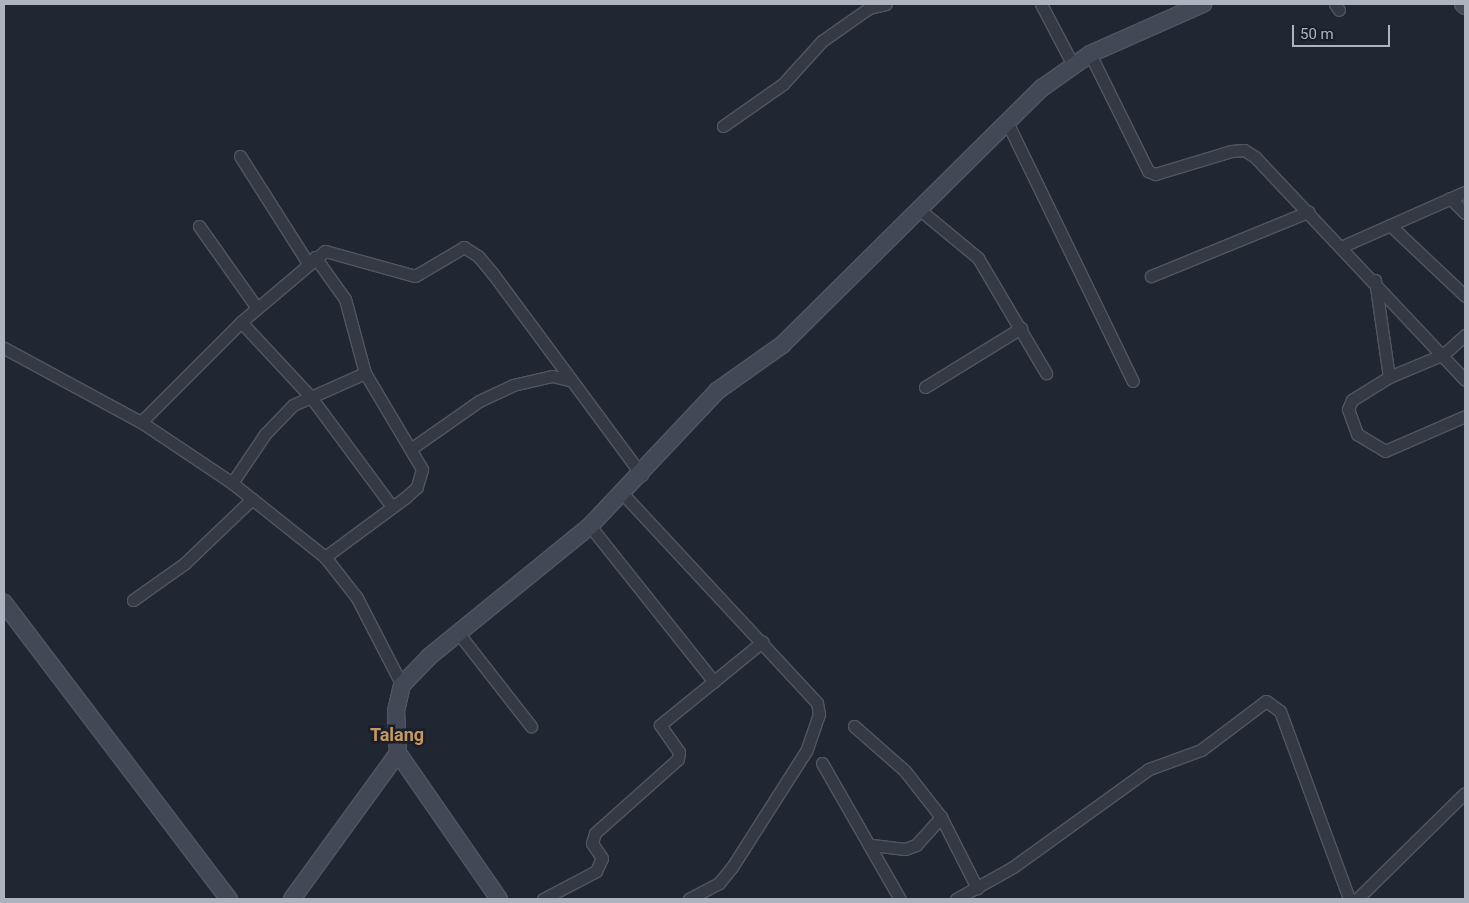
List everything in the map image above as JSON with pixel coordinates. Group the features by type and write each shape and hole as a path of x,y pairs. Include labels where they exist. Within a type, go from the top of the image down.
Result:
{"street":[{"path":"723,126 783,84 822,41 869,8 886,4"},
{"path":"1041,4 1073,65"},
{"path":"500,899 398,753 396,711 402,685 459,634 590,526 642,476 717,392 782,345 920,210 1006,120 1073,65 1090,54 1203,4"},
{"path":"1090,54 1148,171 1155,174 1244,150 1343,246 1444,354 1465,380"},
{"path":"1006,120 1133,381"},
{"path":"240,156 312,260 344,299 365,373 412,448 422,479 392,507 325,557"},
{"path":"1343,246 1465,192"},
{"path":"1450,198 1465,213"},
{"path":"920,210 978,258 1046,372"},
{"path":"1151,276 1308,212"},
{"path":"1390,225 1465,296"},
{"path":"199,226 257,308"},
{"path":"140,422 241,322 312,260 334,252 415,276 458,249 471,250 642,476"},
{"path":"1375,280 1389,378"},
{"path":"241,322 310,396 392,507"},
{"path":"924,387 1021,328"},
{"path":"1465,335 1444,354 1389,378 1352,400 1348,409 1357,434 1374,448 1385,450 1465,416"},
{"path":"4,348 140,422 232,483 325,557 357,598 402,685"},
{"path":"232,483 278,419 310,396 365,373"},
{"path":"412,448 479,401 513,385 552,376 570,380"},
{"path":"623,494 817,703 813,734 732,867 719,882 689,899"},
{"path":"134,600 185,563 252,499"},
{"path":"590,526 714,682"},
{"path":"4,603 229,899"},
{"path":"459,634 531,726"},
{"path":"543,899 596,871 602,858 592,843 595,833 680,757 660,725 762,642"},
{"path":"956,899 977,888 1149,769 1200,750 1266,701 1280,711 1349,899"},
{"path":"854,726 905,771 942,817 977,888"},
{"path":"292,899 398,753"},
{"path":"822,763 872,845 900,899"},
{"path":"1357,899 1465,793"},
{"path":"872,845 905,849 916,845 942,817"}],"district":[{"name":"Talang","path":"397,735"}]}
